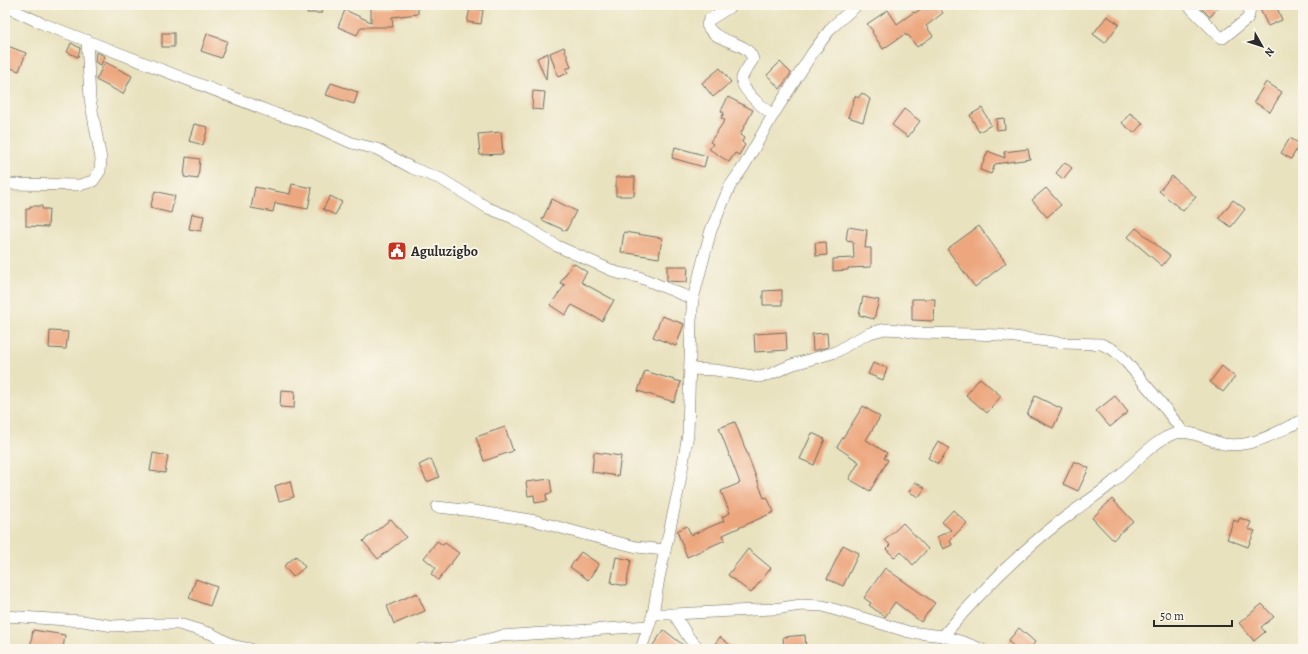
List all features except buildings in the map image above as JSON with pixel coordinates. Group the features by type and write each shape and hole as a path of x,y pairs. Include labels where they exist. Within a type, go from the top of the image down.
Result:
{"street":[{"path":"733,5 709,20 707,25 711,32 720,38 740,46 751,54 753,59 742,78 742,85 752,97 773,116"},
{"path":"641,649 653,614 679,487 688,434 691,321 694,299 712,230 730,186 744,166 813,52 832,27 857,5"},
{"path":"1188,5 1220,37 1223,38 1247,19 1250,15 1250,5"},
{"path":"5,6 41,23 276,114 310,124 352,143 377,149 412,168 441,180 488,208 513,218 557,246 618,273 639,277 694,299"},
{"path":"5,184 80,185 93,181 100,171 101,159 90,99 87,40"},
{"path":"690,369 715,370 732,372 750,377 759,377 771,374 791,365 836,352 870,333 885,329 901,330 918,334 998,335 1063,343 1101,344 1112,349 1122,357 1161,403 1182,432"},
{"path":"943,636 993,581 1032,545 1074,511 1092,499 1113,482 1134,461 1163,439 1182,432 1205,437 1222,444 1234,445 1250,443 1272,436 1303,420"},
{"path":"437,507 474,511 536,521 637,547 665,550"},
{"path":"653,614 823,606 909,632 943,636 981,649"},
{"path":"674,614 688,638 700,649"},
{"path":"5,616 82,621 113,626 178,624 212,634 234,646 250,649"},
{"path":"421,649 453,648 501,636 649,626"}],"place":[{"name":"Aguluzigbo","path":"397,251"}]}
